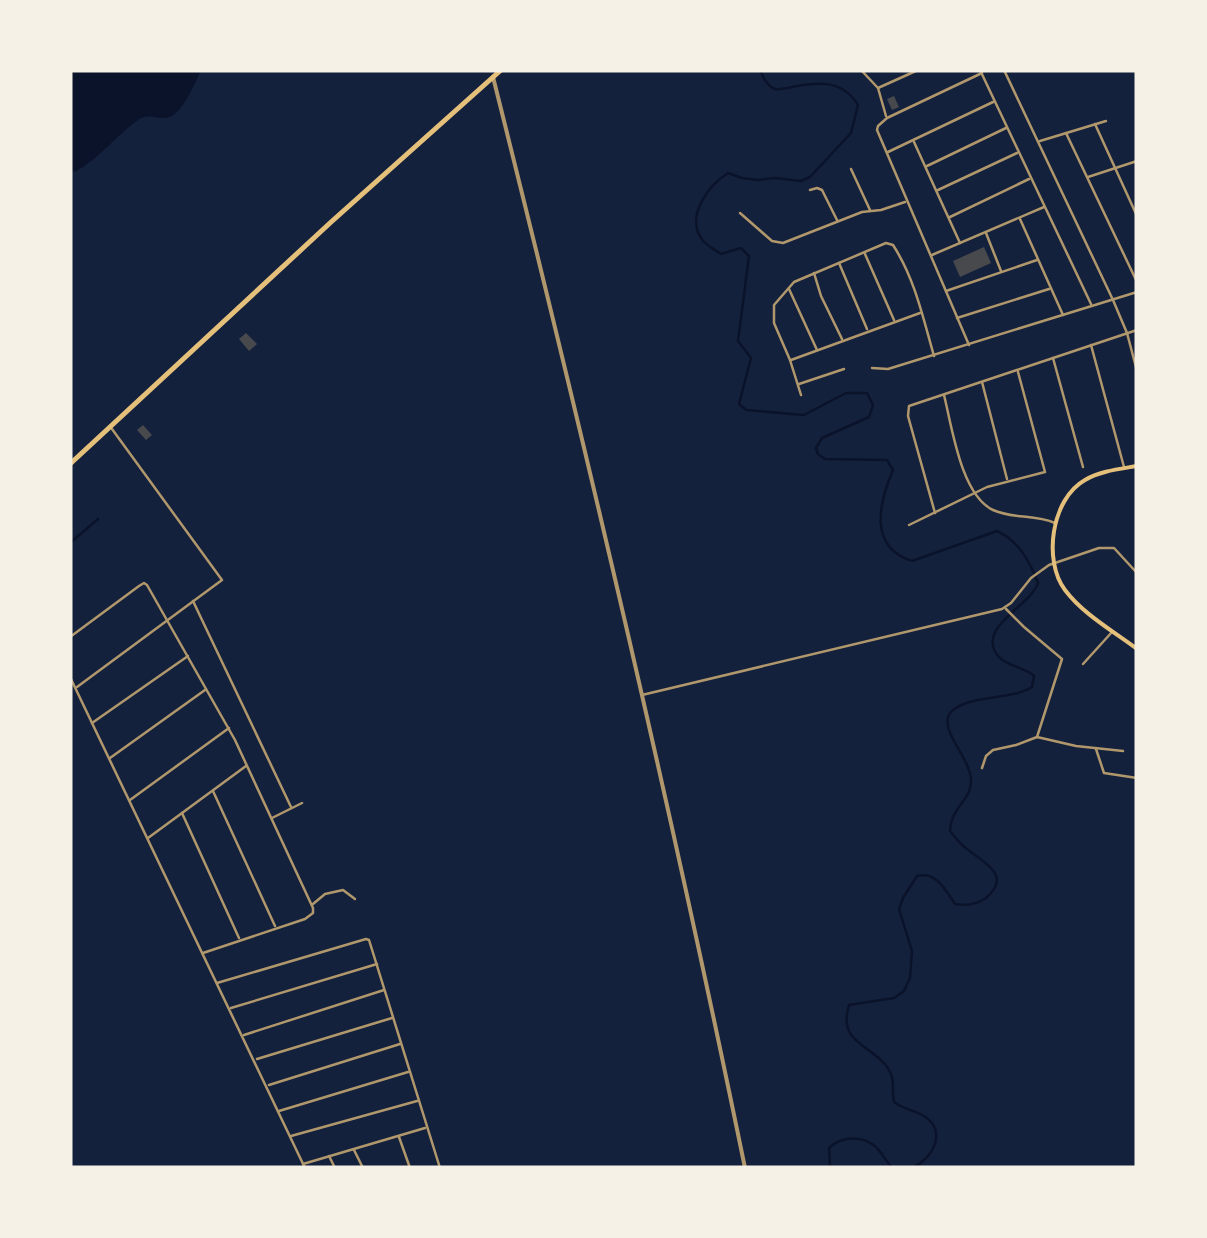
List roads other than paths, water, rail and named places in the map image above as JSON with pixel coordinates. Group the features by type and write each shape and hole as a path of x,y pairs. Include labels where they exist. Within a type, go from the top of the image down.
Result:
{"highway":[{"path":"70,464 501,70"}],"main road":[{"path":"1137,466 1100,474 1076,486 1064,502 1052,551 1058,579 1068,594 1137,649"}],"street":[{"path":"864,70 878,88 886,118"},
{"path":"878,88 918,70"},
{"path":"1004,70 1113,300 1137,371"},
{"path":"970,346 877,130 886,118 981,72 1092,306"},
{"path":"493,77 642,695 745,1168"},
{"path":"886,153 994,101"},
{"path":"1038,142 1106,121"},
{"path":"1096,124 1137,216"},
{"path":"926,166 1007,128"},
{"path":"1066,133 1137,282"},
{"path":"914,141 960,243"},
{"path":"937,191 1019,152"},
{"path":"1087,177 1137,161"},
{"path":"852,169 871,211"},
{"path":"949,218 1031,178"},
{"path":"810,190 822,190 838,222"},
{"path":"740,213 777,243 907,201"},
{"path":"930,256 1045,207"},
{"path":"1020,218 1063,316"},
{"path":"986,233 1001,273"},
{"path":"801,395 772,315 776,301 794,282 886,243 893,245 914,288 934,356"},
{"path":"864,251 894,321"},
{"path":"946,291 1038,259"},
{"path":"838,262 868,330"},
{"path":"1130,267 1137,264"},
{"path":"814,273 842,341"},
{"path":"788,288 817,350"},
{"path":"958,318 1051,288"},
{"path":"872,368 888,369 970,346 1137,292"},
{"path":"790,360 921,312"},
{"path":"935,512 907,411 912,404 1137,330"},
{"path":"1091,346 1125,468"},
{"path":"1053,358 1084,467"},
{"path":"798,384 844,368"},
{"path":"910,525 974,492 1045,472 1017,370"},
{"path":"982,382 1007,480"},
{"path":"944,394 966,478 974,492 992,510 1056,524"},
{"path":"75,688 222,580 110,426"},
{"path":"642,695 1006,609 1038,572 1099,548 1110,546 1137,573"},
{"path":"70,638 144,583 151,589 229,728 312,905 311,916 203,953"},
{"path":"193,601 291,807"},
{"path":"1006,609 1062,659 1036,737"},
{"path":"1084,664 1113,631"},
{"path":"92,723 189,655"},
{"path":"70,677 304,1166 426,1127"},
{"path":"109,759 208,688"},
{"path":"129,800 229,728"},
{"path":"982,768 993,750 1036,737 1123,750"},
{"path":"1096,748 1104,773 1137,778"},
{"path":"147,839 246,766"},
{"path":"213,790 276,928"},
{"path":"271,818 302,802"},
{"path":"182,813 240,940"},
{"path":"312,905 325,894 343,890 356,900"},
{"path":"217,983 366,938 372,945 440,1168"},
{"path":"229,1009 378,964"},
{"path":"242,1035 386,990"},
{"path":"254,1060 394,1017"},
{"path":"266,1086 402,1043"},
{"path":"278,1111 410,1071"},
{"path":"290,1136 418,1101"},
{"path":"398,1136 410,1168"},
{"path":"353,1149 362,1168"},
{"path":"329,1156 334,1168"}],"water":[{"path":"70,70 201,70 175,114 138,120 75,172 70,169"}],"waterway":[{"path":"760,70 775,89 829,84 845,91 858,105 851,133 810,177 801,181 758,180 728,173 707,193 698,210 697,229 705,243 721,254 741,248 749,256 738,341 751,358 739,404 746,410 804,415 846,393 867,393 873,405 869,417 822,438 816,448 825,459 887,460 893,470 884,496 881,523 888,546 912,561 997,531 1023,553 1038,583 999,626 993,645 1001,659 1034,676 1032,687 968,702 958,706 948,719 971,783 950,831 993,870 997,882 994,890 978,902 955,904 935,879 917,876 899,909 912,951 910,978 904,991 894,998 849,1005 848,1030 887,1066 894,1102 924,1116 935,1130 931,1152 912,1168"},
{"path":"70,543 98,519"},
{"path":"830,1168 829,1148 852,1138 871,1143 892,1168"}]}
